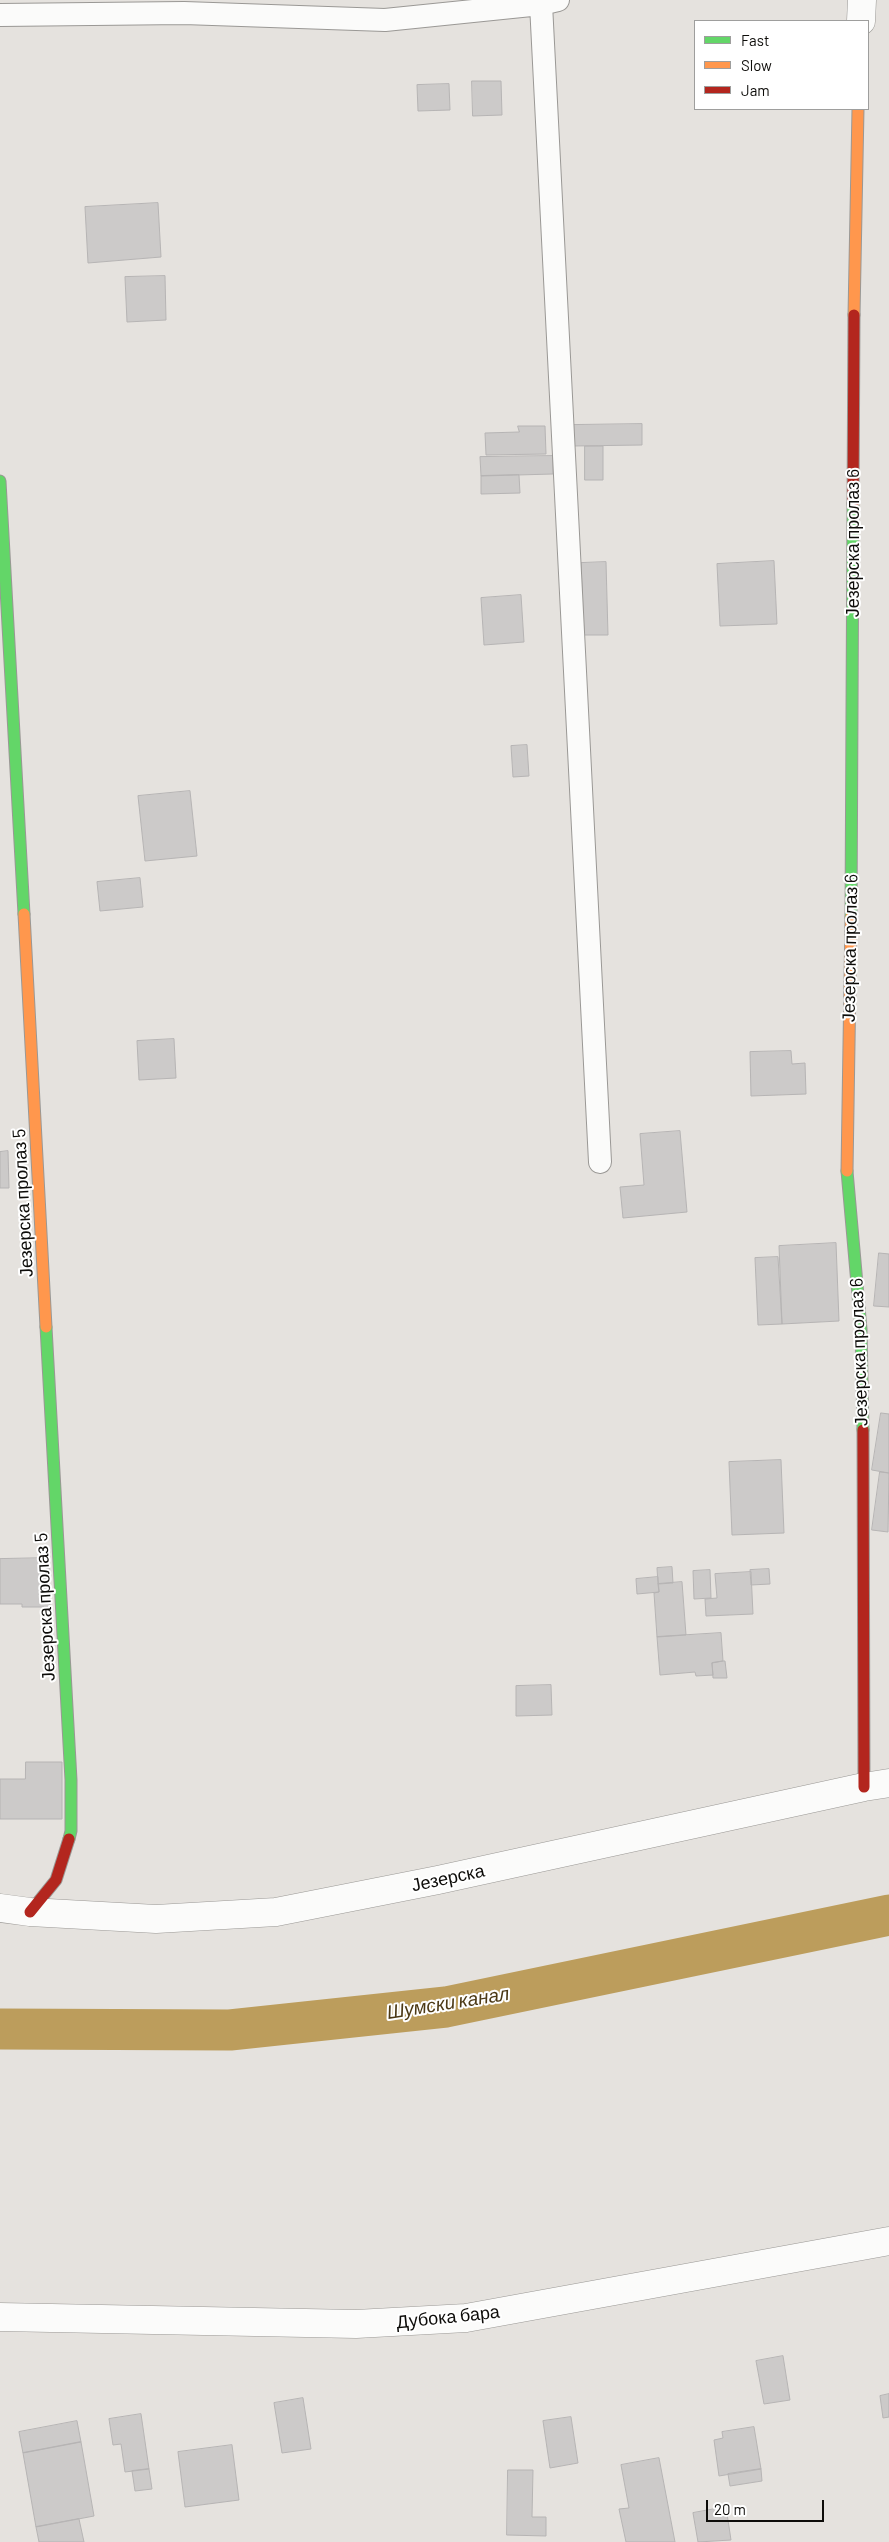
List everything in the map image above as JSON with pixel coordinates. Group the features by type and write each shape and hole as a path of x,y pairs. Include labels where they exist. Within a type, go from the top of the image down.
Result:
{"street":[{"path":"862,0 862,20"},
{"name":"Језерска пролаз 6","path":"858,110 854,228 852,849 846,1154 861,1329 865,1554 876,1785"},
{"name":"Језерска пролаз 5","path":"0,481 71,1780 70,1832 56,1880 30,1912"},
{"name":"Језерска","path":"0,1908 30,1912 156,1919 276,1912 438,1880 876,1785"},
{"name":"Дубока бара","path":"0,2317 356,2324 466,2318 889,2241"}],"lane":[{"path":"0,15 184,13 385,20 549,2 600,1162"}],"building":[{"path":"472,81 501,81 502,115 473,116"},
{"path":"449,84 450,110 418,111 417,85"},
{"path":"158,203 161,257 88,263 85,207"},
{"path":"165,276 166,320 127,322 125,277"},
{"path":"642,424 642,445 573,446 572,425"},
{"path":"518,426 545,426 546,454 486,455 485,433 519,432"},
{"path":"585,446 603,446 603,480 585,480"},
{"path":"553,456 553,474 481,476 480,457"},
{"path":"519,475 520,493 481,494 481,476"},
{"path":"774,561 777,624 720,626 717,564"},
{"path":"606,562 608,635 584,635 581,563"},
{"path":"521,595 524,642 484,645 481,598"},
{"path":"527,745 529,776 513,777 511,746"},
{"path":"190,791 197,856 145,861 138,796"},
{"path":"140,878 143,907 100,911 97,882"},
{"path":"174,1039 176,1078 139,1080 137,1041"},
{"path":"791,1051 792,1064 805,1063 806,1094 751,1096 750,1052"},
{"path":"680,1131 687,1212 623,1218 620,1187 644,1185 640,1134"},
{"path":"8,1151 9,1188 0,1188 0,1152"},
{"path":"836,1243 839,1321 782,1324 779,1246"},
{"path":"879,1253 889,1254 889,1307 874,1306"},
{"path":"778,1257 782,1324 758,1325 755,1258"},
{"path":"881,1413 889,1414 889,1473 872,1470"},
{"path":"781,1460 784,1533 732,1535 729,1462"},
{"path":"880,1472 889,1473 888,1532 872,1530"},
{"path":"49,1558 50,1607 22,1607 22,1604 0,1604 0,1559"},
{"path":"672,1567 673,1583 658,1584 657,1568"},
{"path":"769,1569 770,1584 751,1585 750,1570"},
{"path":"710,1570 711,1598 694,1599 693,1571"},
{"path":"751,1572 753,1614 706,1616 705,1599 717,1598 715,1574"},
{"path":"658,1577 659,1592 637,1594 636,1579"},
{"path":"682,1582 686,1635 657,1637 654,1593 659,1592 658,1584"},
{"path":"721,1633 723,1661 712,1663 713,1675 696,1676 695,1672 660,1675 657,1637"},
{"path":"725,1661 727,1678 713,1678 712,1663"},
{"path":"551,1685 552,1715 516,1716 516,1686"},
{"path":"26,1762 62,1762 62,1819 0,1819 0,1779 25,1779"},
{"path":"783,2356 790,2400 764,2404 756,2361"},
{"path":"889,2394 889,2417 883,2418 880,2396"},
{"path":"303,2398 311,2449 282,2453 274,2403"},
{"path":"141,2414 149,2469 125,2472 121,2444 113,2445 109,2419"},
{"path":"571,2417 578,2463 550,2468 543,2421"},
{"path":"77,2421 81,2442 23,2453 19,2432"},
{"path":"754,2427 761,2469 719,2476 714,2440 723,2438 722,2432"},
{"path":"81,2442 94,2516 36,2527 23,2453"},
{"path":"232,2445 239,2500 185,2507 178,2452"},
{"path":"659,2458 675,2542 626,2542 619,2509 629,2508 621,2465"},
{"path":"149,2469 152,2489 135,2491 132,2471"},
{"path":"761,2469 762,2481 730,2486 728,2474"},
{"path":"508,2470 533,2470 532,2517 546,2517 546,2536 507,2535"},
{"path":"726,2507 731,2540 698,2542 693,2513"},
{"path":"79,2519 84,2542 39,2542 36,2527"}],"waterway":[{"name":"Шумски канал","path":"0,2029 230,2030 446,2007 889,1915"}],"traffic: fast":[{"path":"0,481 24,914"},
{"path":"851,917 853,504"},
{"path":"847,1171 861,1329 863,1430"},
{"path":"46,1327 71,1780 71,1831 69,1839"}],"traffic: slow":[{"path":"854,315 858,110"},
{"path":"24,914 46,1327"},
{"path":"847,1171 851,917"}],"traffic: jam":[{"path":"853,504 854,315"},
{"path":"863,1430 864,1787"},
{"path":"30,1912 56,1880 69,1839"}]}
